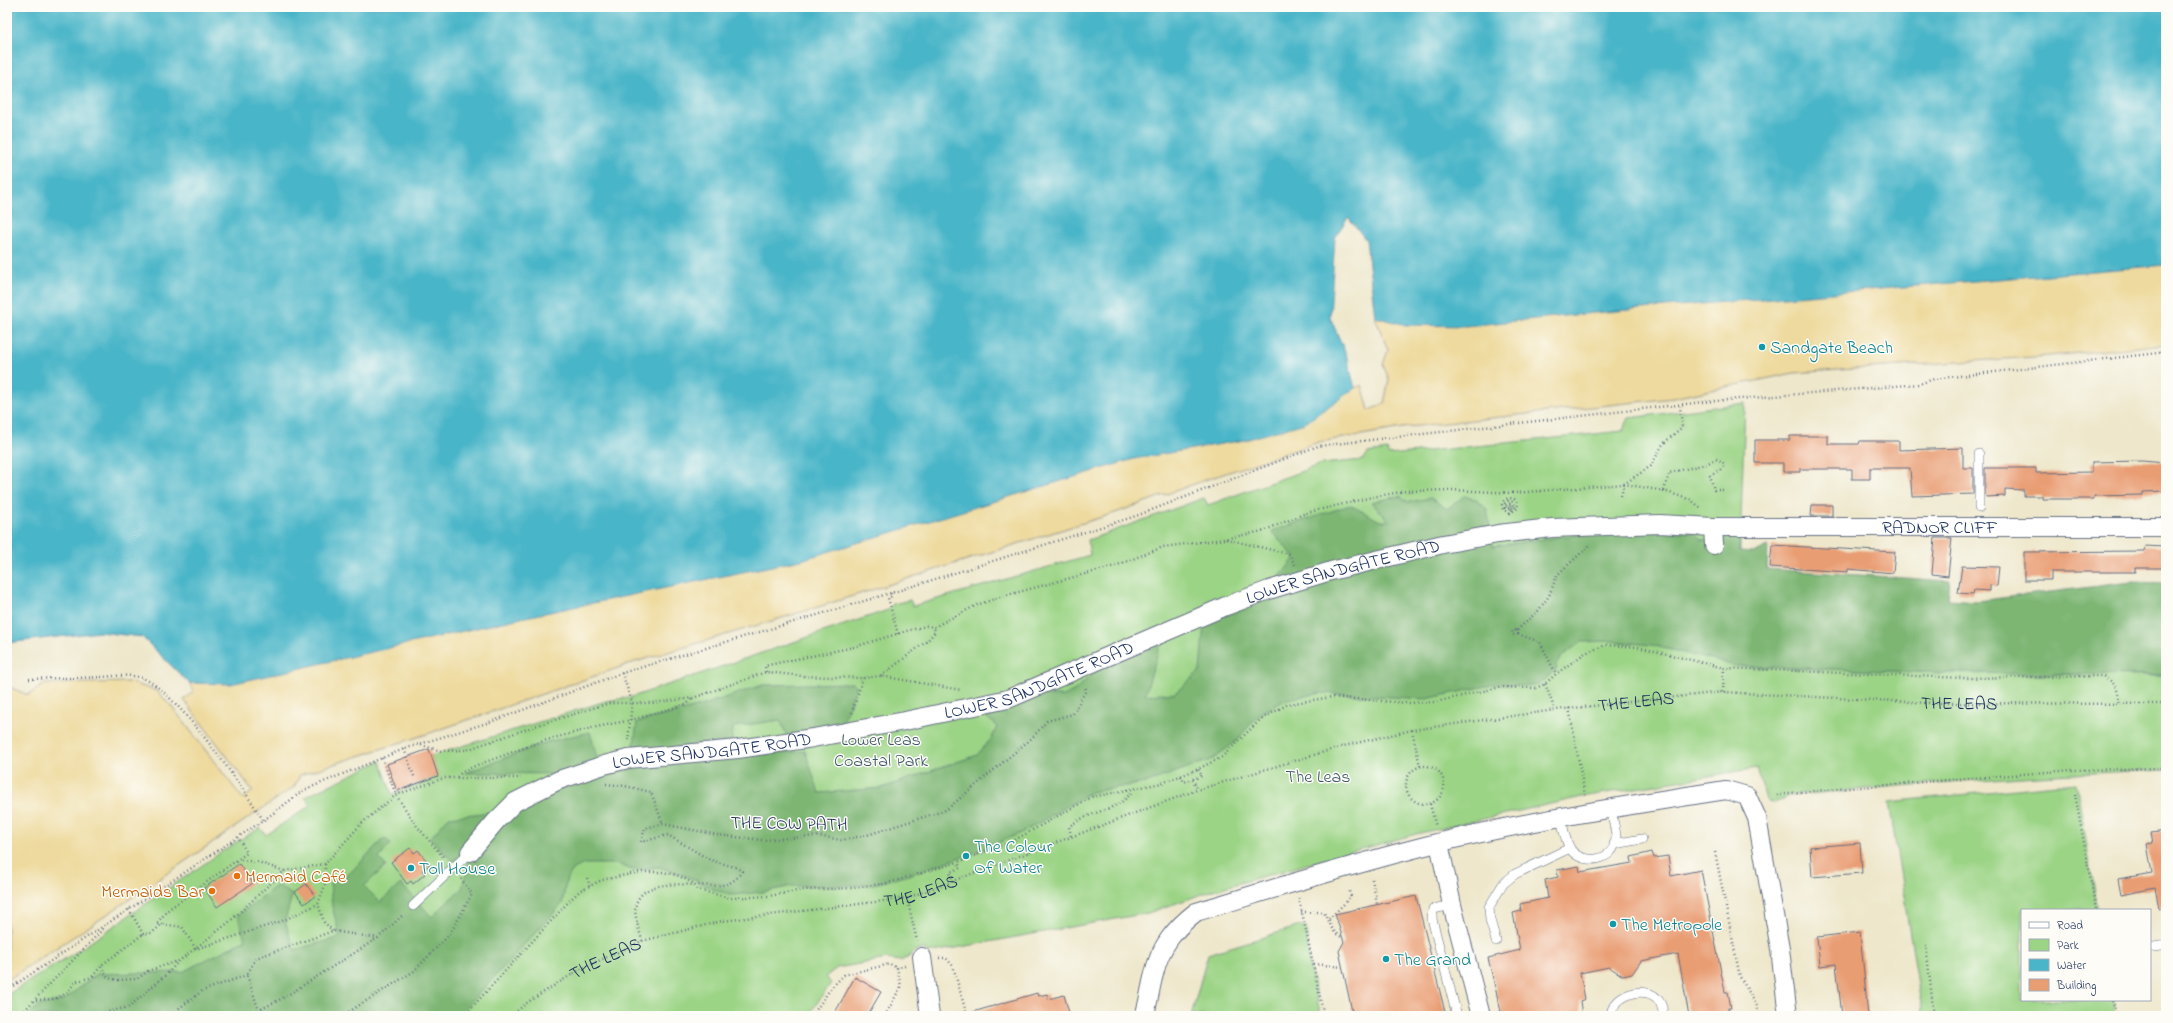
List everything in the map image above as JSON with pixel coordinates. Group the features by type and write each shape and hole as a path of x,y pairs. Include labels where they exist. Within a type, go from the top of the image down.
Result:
{"street":[{"name":"RADNOR CLIFF","path":"1552,528 1603,527 1709,520 2166,527"},
{"path":"1709,520 1714,545"},
{"name":"LOWER SANDGATE ROAD","path":"470,852 496,821 515,802 559,780 604,765 628,758 767,745 846,733 1008,698 1082,669 1226,606 1302,580 1443,544 1498,534 1552,528"},
{"path":"1144,1016 1159,956 1168,939 1179,925 1196,912 1295,882 1439,843 1587,811 1726,790 1747,796 1757,818 1781,955 1788,1016"},
{"path":"1439,843 1452,905 1481,1016"},
{"path":"922,957 930,1016"}],"lane":[{"path":"1979,454 1979,508"},
{"path":"1561,817 1570,848 1577,856 1586,860 1600,859 1612,850 1616,839 1610,808"},
{"path":"1614,844 1642,839"},
{"path":"1496,941 1490,920 1489,906 1503,884 1515,874 1570,848"},
{"path":"413,906 470,852"},
{"path":"1452,905 1433,910 1432,919 1457,1016"},
{"path":"2154,948 2166,945"},
{"path":"1610,1015 1614,1005 1626,996 1638,992 1650,993 1659,1000 1664,1016"}],"path":[{"path":"7,990 264,820 304,790 404,749 494,721 622,673 891,593 1136,516 1318,446 1703,402 1919,384 1934,379 2166,352"},
{"path":"1621,496 1624,484 1651,466 1664,444 1682,427 1680,405"},
{"path":"1664,491 1669,473 1706,464 1716,459 1723,462 1724,466 1720,470 1710,475 1711,483 1714,490 1723,490"},
{"path":"766,672 765,666 854,647 926,626 934,627 977,605 1000,597 1115,566 1163,547 1224,539 1263,531 1313,512 1372,497 1406,491 1453,490 1515,493 1624,484 1664,491 1691,500 1709,520"},
{"path":"1510,498 1517,500 1518,508 1510,513 1509,509 1502,508 1503,501 1510,498"},
{"path":"1556,674 1540,642 1518,634 1513,635 1512,631 1516,630 1538,611 1549,596 1557,575 1587,549 1603,527"},
{"path":"1224,539 1288,554 1302,580"},
{"path":"891,593 892,596 888,598 898,634"},
{"path":"881,676 927,641 935,632 934,627"},
{"path":"464,1016 572,898 590,886 612,877 640,872 662,872 677,875 693,883 698,890 731,898 769,896 802,890 853,888 888,883 958,862 1011,842 1092,797 1132,790 1182,776 1198,769 1222,757 1260,720 1288,704 1332,697 1407,703 1435,702 1501,687 1536,688 1545,684 1585,653 1606,645 1638,647 1724,668 1964,678 2103,676 2114,682 2118,689 2119,704"},
{"path":"1724,668 1724,692"},
{"name":"THE COW PATH","path":"693,883 723,885 735,880 742,871 735,867 710,860 668,835 641,842 645,828 663,824 718,835 762,840 818,836 842,840 867,836 946,810 1032,738 1047,721 1073,714 1086,690 1082,669"},
{"path":"420,744 441,751 466,750 538,725 610,703 652,703 693,698 766,672 803,676 863,678 881,676 963,690"},
{"path":"622,673 632,702 628,747"},
{"path":"29,679 119,676 142,678 153,684 175,702 248,795 264,820"},
{"path":"846,733 863,678"},
{"path":"1545,684 1555,710"},
{"name":"THE LEAS","path":"511,1016 528,1002 579,970 642,941 722,920 907,898 1197,790 1344,746 1412,730 1569,708 1724,692 1931,703 2166,704"},
{"path":"457,778 462,772 477,765 546,740 631,720 687,704 693,698"},
{"path":"1569,708 1587,811"},
{"path":"1412,730 1420,766"},
{"path":"404,749 415,780"},
{"path":"342,1016 414,971 450,934 472,894 453,868 416,825 396,795 382,758"},
{"path":"1420,766 1433,767 1444,778 1445,784 1442,794 1430,804 1416,802 1407,792 1407,780 1409,774 1420,766"},
{"path":"1777,796 1789,793 2072,770 2166,768"},
{"path":"1182,776 1184,782 1202,776 1198,769"},
{"path":"240,860 258,862 284,870 325,864 362,823 396,795 444,778 526,778"},
{"path":"1193,779 1197,790"},
{"path":"626,786 650,792 663,824"},
{"path":"1071,836 1069,827 1075,822 1090,814 1121,804 1127,799 1132,790"},
{"path":"2075,794 2096,909"},
{"path":"1430,804 1439,843"},
{"path":"196,949 182,927 156,924 169,909 248,853 238,837"},
{"path":"1715,852 1740,977 1757,1006 1759,1016"},
{"path":"953,882 950,872 960,868 958,862"},
{"path":"325,864 325,885 318,904 324,922 333,931"},
{"path":"101,966 108,978 129,980 138,978 148,971 178,960 196,949 228,923 284,870"},
{"path":"586,878 590,886"},
{"path":"1372,879 1377,904"},
{"path":"1295,882 1314,964 1324,1016"},
{"path":"642,941 636,914 636,905 640,898 650,890 673,884 693,883"},
{"path":"1328,919 1351,897 1349,891"},
{"path":"907,898 922,957"},
{"path":"196,949 282,921 318,904"},
{"path":"247,1016 283,998 378,938 413,906"},
{"path":"129,909 143,934"},
{"path":"1301,912 1323,912 1334,932 1342,937"},
{"path":"19,1016 109,923"},
{"path":"36,1000 56,999 68,992 74,982 92,977 101,966 143,934 152,933 162,924"},
{"path":"178,1016 178,1009 202,991 247,975 256,958 333,931 378,938"},
{"path":"1926,945 1934,1016"},
{"path":"89,1016 129,1007 169,972 178,960"},
{"path":"812,1016 831,988 844,974 890,964 897,968"},
{"path":"1314,964 1342,967"},
{"path":"247,975 259,1011"},
{"path":"2113,1001 2116,1016"}],"green space":[{"name":"Lower Leas Coastal Park","path":"1745,403 1736,666 1948,673 2166,675 2166,770 2024,777 1882,787 1788,796 1772,804 1766,800 1757,768 1582,797 1416,834 1214,890 1148,913 928,953 925,949 914,951 909,957 900,961 886,959 837,968 825,977 831,983 808,1016 7,1016 7,995 79,950 233,844 260,828 266,835 311,805 305,797 380,761 392,794 438,777 431,756 606,701 632,697 888,610 893,604 910,600 913,606 1090,555 1088,540 1204,498 1208,505 1322,464 1363,460 1368,453 1387,450 1389,455 1623,431 1629,418"},
{"path":"1400,496 1408,502 1431,498 1447,509 1464,496 1475,499 1487,509 1493,546 1567,536 1640,530 1694,533 1702,540 1721,539 1726,536 1740,534 1739,552 1754,553 1768,546 1767,569 1950,581 1948,599 1977,601 2131,582 2166,583 2166,675 1948,673 1736,666 1651,645 1611,641 1581,642 1562,656 1556,666 1557,669 1552,672 1546,680 1538,684 1525,686 1496,684 1426,699 1321,693 1287,699 1261,713 1235,742 1213,759 1145,783 1091,792 1025,831 984,849 909,875 870,885 792,886 764,892 733,895 715,890 691,878 659,867 632,870 618,864 584,864 574,869 567,878 562,904 458,1016 28,1016 39,1005 64,1000 97,974 182,972 245,940 238,915 278,885 292,895 285,921 294,950 340,937 332,906 330,883 349,874 384,838 391,844 379,858 386,866 364,886 380,902 401,884 432,917 462,888 471,856 522,804 593,776 652,764 805,751 819,793 882,788 977,755 992,738 997,726 986,717 1033,693 1048,696 1064,696 1075,690 1103,665 1161,642 1145,695 1175,693 1200,671 1204,623 1257,604 1295,558 1272,531 1350,505 1380,521 1389,521 1371,502"},
{"path":"853,683 857,686 840,728 787,736 780,720 733,727 732,741 633,752 637,722 697,707 763,685"},
{"path":"590,732 598,762 565,774 465,773 547,742"},
{"path":"2076,783 2098,909 2021,909 2021,1001 2114,1001 2116,1016 1923,1016 1889,802"},
{"path":"499,811 453,862 430,838 449,817"},
{"path":"1300,926 1306,927 1310,969 1321,1016 1191,1016 1208,954"}],"sand":[{"path":"2166,180 2166,344 2049,356 1794,373 1673,398 1409,427 1319,442 1205,480 1118,512 815,608 635,662 430,733 300,775 294,787 96,922 7,980 7,686 28,695 45,684 129,682 157,691 173,708 243,799 253,791 184,700 194,691 189,683 179,632 1355,388 1362,385 1369,410 1384,404 1389,379 1383,365 1388,350 1375,317 1387,285"}],"water":[{"path":"7,7 2166,7 2166,265 1594,313 1466,326 1406,325 1375,317 1366,240 1348,217 1335,238 1330,317 1346,354 1355,388 1305,423 1245,440 1134,459 801,560 521,618 231,684 189,683 142,637 100,632 7,643"},
{"path":"7,686 10,686 7,749"}],"building":[{"path":"1790,436 1828,436 1828,444 1859,444 1860,441 1899,441 1899,450 1963,448 1963,468 1973,468 1973,494 1912,496 1910,468 1870,468 1870,479 1852,479 1852,469 1800,469 1800,472 1783,472 1783,463 1755,463 1755,440 1790,440"},
{"path":"2142,461 2166,463 2166,491 2143,492 2143,495 2094,496 2094,499 2042,499 2042,496 2024,496 2024,490 2005,489 2005,496 1986,497 1985,494 1985,468 2036,468 2036,473 2092,472 2092,462"},
{"path":"1812,505 1832,505 1832,516 1811,516"},
{"path":"1935,538 1952,538 1948,576 1932,574"},
{"path":"1772,545 1895,552 1893,573 1848,569 1848,572 1770,567"},
{"path":"2145,546 2164,547 2163,568 2135,568 2135,572 2051,572 2051,580 2024,580 2024,552 2144,551"},
{"path":"1962,566 1999,567 1997,586 1990,585 1990,591 1974,590 1973,594 1958,593"},
{"path":"429,749 438,776 397,791 387,764"},
{"path":"2166,831 2166,907 2159,908 2155,888 2121,895 2118,879 2152,873 2147,844 2153,843 2151,833"},
{"path":"1860,843 1862,873 1812,877 1810,847"},
{"name":"Toll House","path":"410,848 414,853 418,850 430,865 422,870 425,874 413,884 411,881 407,884 391,862"},
{"name":"The Metropole","path":"1652,852 1654,858 1668,856 1671,876 1701,870 1725,992 1728,992 1731,1008 1728,1008 1729,1016 1689,1016 1678,954 1641,961 1632,974 1623,976 1609,967 1580,973 1585,999 1580,1001 1582,1016 1502,1016 1488,958 1520,950 1513,913 1521,911 1520,904 1548,898 1545,880 1558,877 1557,870 1579,866 1580,872 1632,863 1631,857"},
{"path":"239,864 253,883 217,907 204,888"},
{"path":"306,884 315,896 304,904 295,892"},
{"name":"The Grand","path":"1416,896 1446,1016 1353,1016 1339,951 1344,942 1335,914"},
{"path":"1860,932 1868,1016 1842,1016 1836,964 1820,966 1817,937"},
{"path":"855,977 881,992 867,1016 833,1016"},
{"path":"1037,993 1038,996 1047,994 1048,999 1064,995 1070,1016 973,1016 973,1012"}],"place":[{"name":"Sandgate Beach","path":"1762,347"},
{"name":"The Colour Of Water","path":"966,856"},
{"name":"Toll House","path":"411,868"},
{"name":"Mermaid Café","path":"237,876"},
{"name":"Mermaids Bar","path":"212,891"},
{"name":"The Metropole","path":"1613,924"},
{"name":"The Grand","path":"1386,959"}],"park label":[{"name":"The Leas","path":"1318,776"}]}
